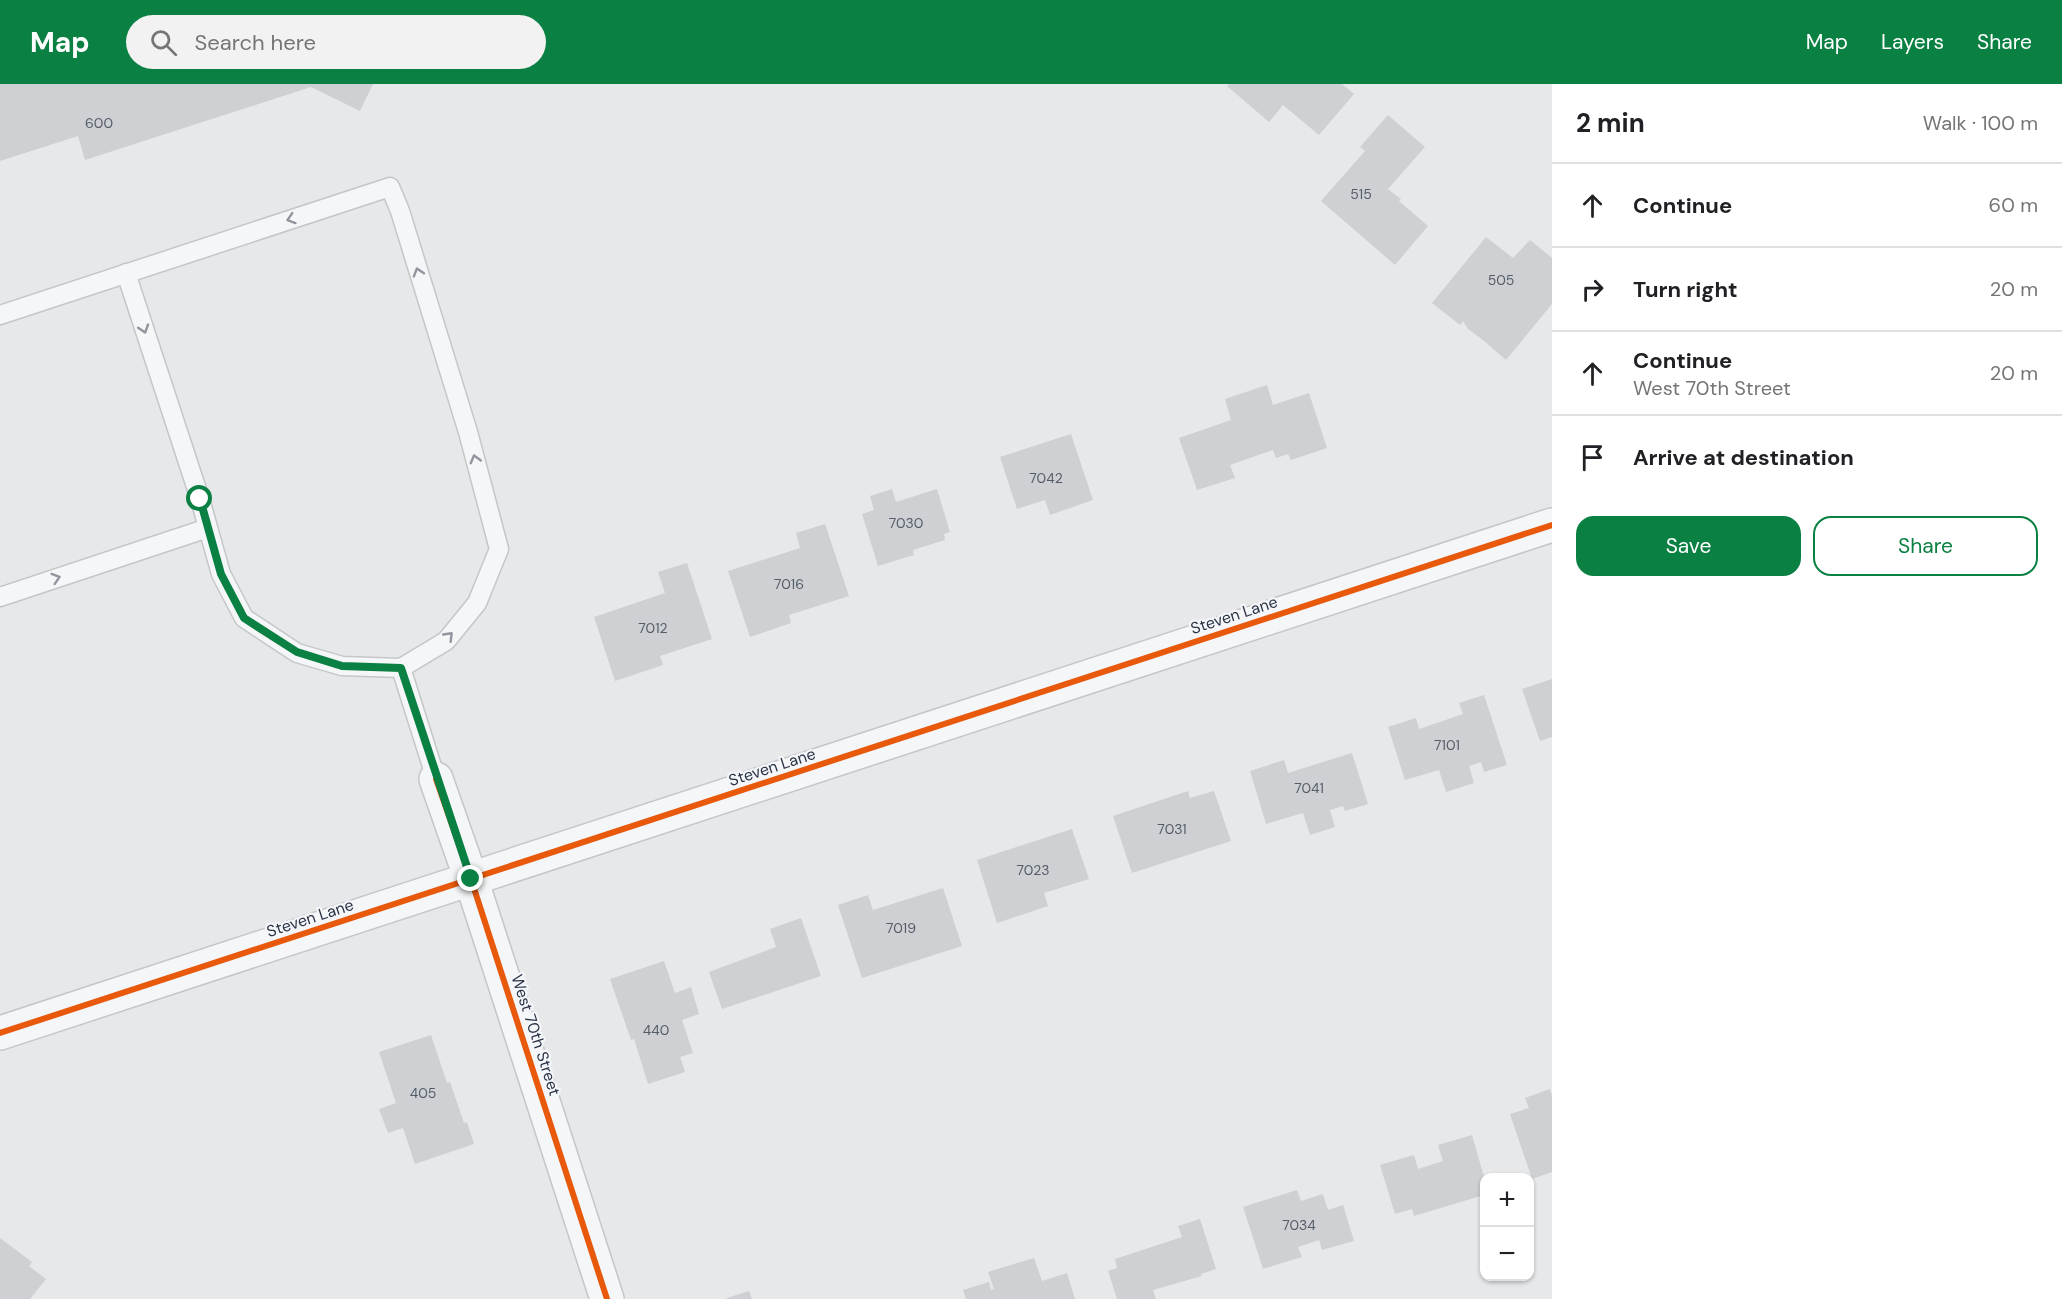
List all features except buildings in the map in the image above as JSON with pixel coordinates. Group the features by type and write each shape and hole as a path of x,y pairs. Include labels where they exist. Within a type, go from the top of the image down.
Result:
{"street":[{"name":"Steven Lane","path":"0,1033 1552,525"},
{"name":"West 70th Street","path":"436,779 471,879 607,1299"}],"lane":[{"path":"0,315 126,273 390,187 400,211 468,432 499,549 477,603 446,641 401,668 342,666 297,652 244,618 221,574 126,273"},
{"path":"0,597 208,528"},
{"path":"401,668 436,779"}],"cycle path":[{"path":"0,1033 1552,525"},
{"path":"436,779 471,879 607,1299"}],"route":[{"path":"200,499 221,574 244,618 297,652 342,666 401,668 471,879"}]}
